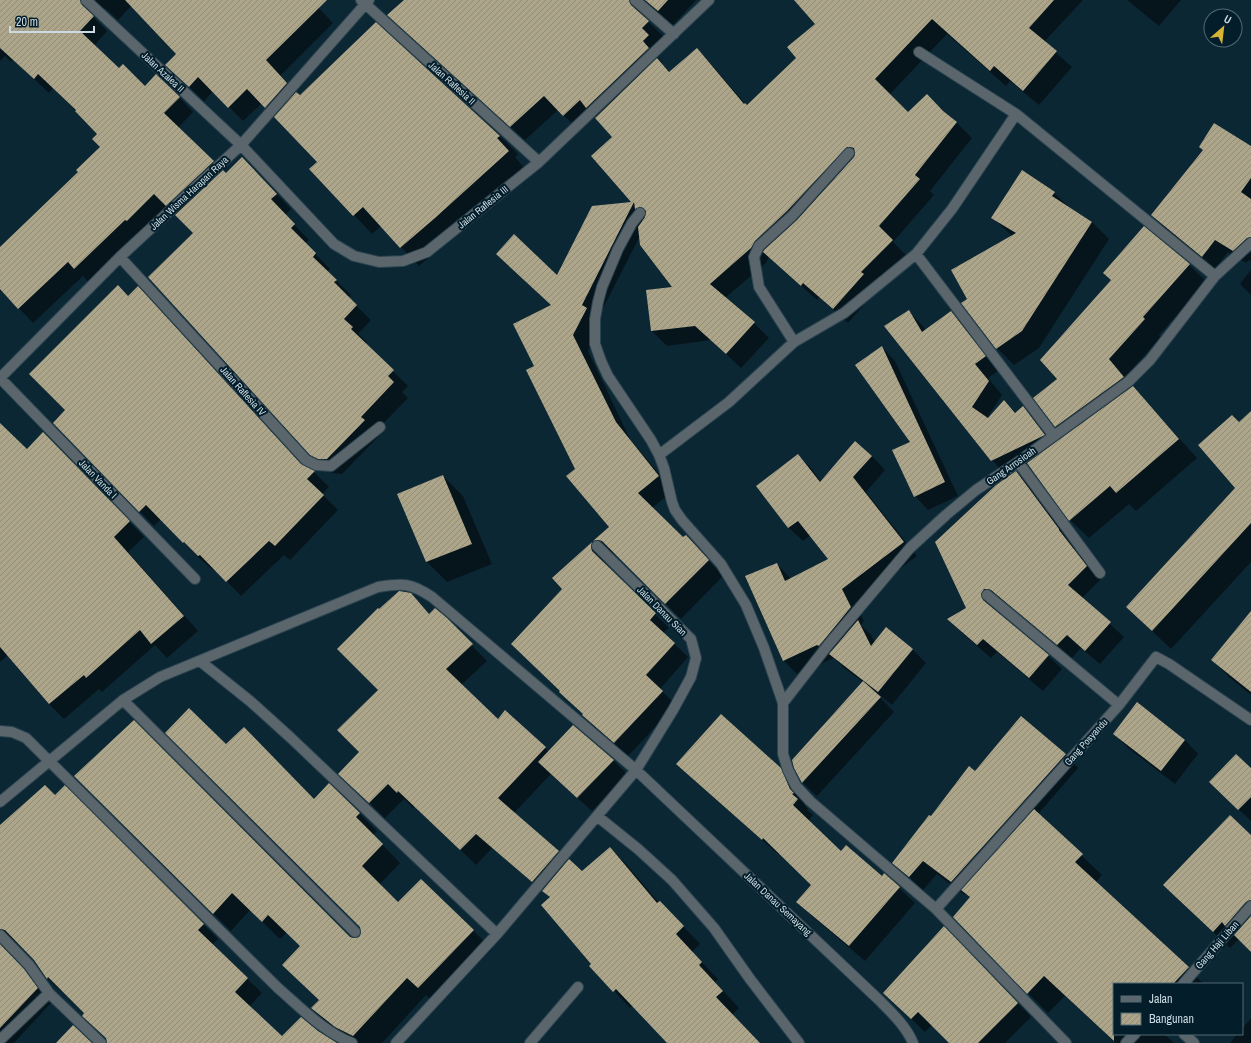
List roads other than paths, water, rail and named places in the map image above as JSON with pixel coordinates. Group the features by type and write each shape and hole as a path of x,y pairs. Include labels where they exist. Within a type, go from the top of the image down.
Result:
{"street":[{"name":"Jalan Azalea II","path":"86,0 241,145"},
{"path":"635,0 674,34"},
{"name":"Jalan Raflesia III","path":"241,145 334,244 354,256 379,262 403,261 428,252 539,162 709,0"},
{"name":"Jalan Wisma Harapan Raya","path":"0,378 120,257 241,145 365,1"},
{"name":"Jalan Raflesia II","path":"365,1 539,162"},
{"path":"919,52 1016,114 1216,276"},
{"path":"659,455 729,402 794,342 844,313 916,254 952,209 1016,114"},
{"path":"794,342 759,287 754,257 759,246 792,216 849,153"},
{"path":"640,213 632,223 618,249 602,287 595,319 595,344 608,376 648,435 659,455 675,510 721,564 746,605 767,654 783,704 783,754 788,770 796,786 810,801 936,909 1066,1043"},
{"name":"Gang Arrosioah","path":"783,704 828,645 910,548 976,490 1018,462 1128,382 1150,360 1216,276 1251,243"},
{"path":"916,254 1054,436"},
{"name":"Jalan Raflesia IV","path":"120,257 306,460 316,465 331,466 380,427"},
{"name":"Jalan Vanda I","path":"0,378 196,579"},
{"path":"1018,462 1100,573"},
{"name":"Jalan Danau Sian","path":"396,1043 497,934 636,770 673,710 691,677 696,658 691,639 597,546"},
{"name":"Jalan Danau Semayang","path":"0,802 123,700 160,677 378,587 395,584 407,585 420,589 432,597 636,770 878,999 897,1019 913,1043"},
{"path":"987,595 1119,704"},
{"name":"Gang Posyandu","path":"936,909 1119,704 1156,657 1169,664 1251,720"},
{"path":"200,661 250,701 291,738 497,934"},
{"path":"123,700 355,932"},
{"path":"0,732 12,732 26,738 278,988 316,1021 352,1043"},
{"path":"596,816 638,849 672,880 714,928 750,979 799,1043"},
{"name":"Gang Haji Liban","path":"1184,983 1251,906"},
{"path":"0,935 29,965 49,993 101,1043"},
{"path":"530,1043 578,987"},
{"path":"0,1040 49,993"},
{"path":"1126,1043 1134,1035"},
{"path":"1185,1035 1194,1043"}]}
